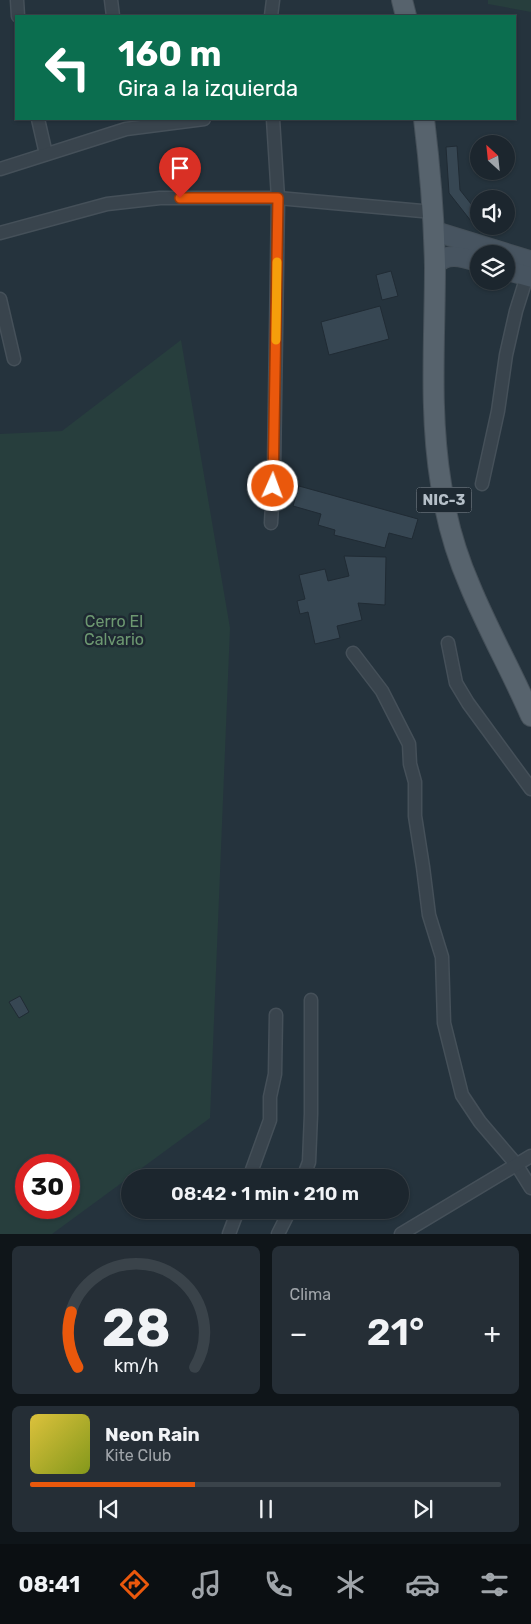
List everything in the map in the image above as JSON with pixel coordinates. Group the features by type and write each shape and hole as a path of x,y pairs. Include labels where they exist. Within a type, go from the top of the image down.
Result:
{"main road":[{"path":"402,0 406,15"},
{"name":"NIC-3","path":"424,120 431,173 435,266 433,410 435,445 444,502 452,535 470,586 531,716"}],"street":[{"path":"16,0 18,15"},
{"path":"111,0 113,15"},
{"path":"271,15 272,0"},
{"path":"38,120 46,154"},
{"path":"0,169 126,124 188,120"},
{"path":"271,523 274,468 278,198 273,120"},
{"path":"0,232 107,204 160,198 278,198 433,222 530,268"},
{"path":"435,266 439,260 445,257 470,260"},
{"path":"515,269 530,268"},
{"path":"482,484 498,411 506,355 516,311 530,268"},
{"path":"0,298 14,359"},
{"path":"448,643 456,683 468,703 531,789"},
{"path":"353,653 382,691 409,744 410,764 415,782 415,816 424,867 429,915 442,957 444,1023 462,1095 480,1122 516,1164 531,1188"},
{"path":"306,1169 310,1152 311,1000"},
{"path":"252,1169 270,1120 270,1097 275,1074 276,1015"},
{"path":"401,1234 531,1156"},
{"path":"229,1234 235,1219"},
{"path":"278,1234 286,1219"}],"green space":[{"path":"488,0 531,0 531,12 488,4"},
{"name":"Cerro El Calvario","path":"181,340 230,628 210,1118 141,1169 121,1169 121,1183 80,1213 80,1154 15,1154 15,1219 72,1219 52,1234 0,1234 0,434 62,431"}],"building":[{"path":"457,146 460,190 470,203 470,220 449,193 446,147"},
{"path":"391,271 398,296 382,300 376,275"},
{"path":"380,306 389,339 329,355 321,322"},
{"path":"299,486 418,519 412,539 389,533 385,548 334,535 335,530 318,525 321,514 293,506"},
{"path":"344,556 386,557 385,605 358,603 362,620 337,626 340,638 315,644 308,612 300,614 297,601 305,599 299,575 325,569 328,581 349,576"},
{"path":"20,996 29,1012 19,1018 9,1002"}],"slow traffic":[{"path":"276,340 277,262"}],"route":[{"path":"180,198 278,198 273,486"}]}
